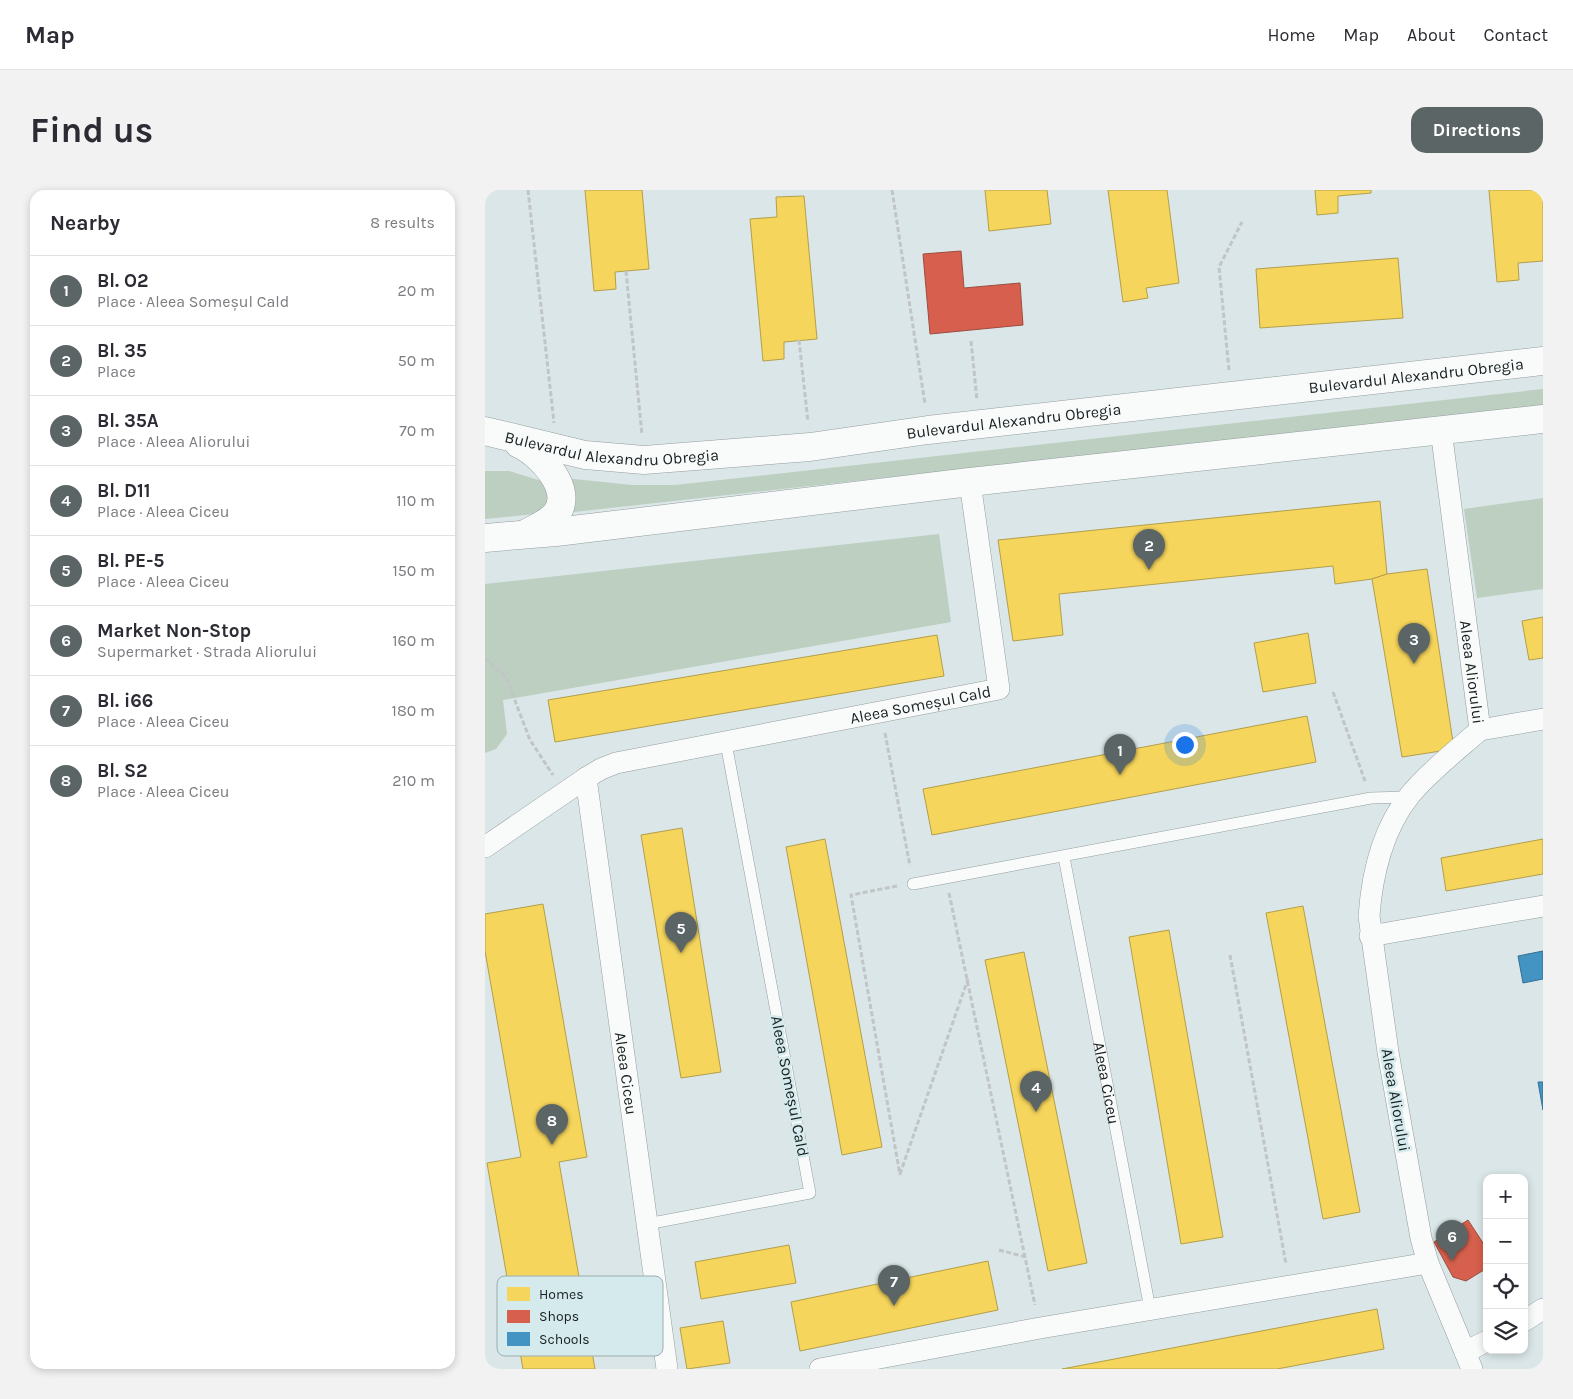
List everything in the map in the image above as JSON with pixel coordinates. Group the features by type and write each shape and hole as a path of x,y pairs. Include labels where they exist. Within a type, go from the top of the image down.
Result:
{"main road":[{"name":"Bulevardul Alexandru Obregia","path":"488,433 585,455 644,460 810,447 928,430 1543,360"},
{"path":"485,538 566,531 969,482 1543,419"},
{"path":"488,433 523,446 543,460 559,484 562,501 556,514 539,527 524,535"}],"street":[{"name":"Aleea Aliorului","path":"1441,430 1480,730 1433,772 1409,797 1387,836 1374,879 1369,916 1370,936 1388,1052 1421,1238 1428,1263 1468,1361"},
{"name":"Aleea Someșul Cald","path":"485,847 586,778 616,763 999,689 969,482"},
{"path":"1480,730 1543,719"},
{"name":"Aleea Ciceu","path":"586,778 654,1276"},
{"path":"1370,936 1543,906"},
{"path":"826,1368 1040,1328 1428,1263"},
{"path":"1528,1318 1543,1309"},
{"name":"Aleea Ciceu","path":"663,1340 667,1369"},
{"path":"1468,1361 1483,1345"}],"lane":[{"name":"Aleea Someșul Cald","path":"647,1224 810,1193 726,743"},
{"path":"913,884 1371,798 1409,797"},
{"name":"Aleea Ciceu","path":"1063,857 1150,1309"}],"path":[{"path":"528,190 558,449"},
{"path":"892,190 928,430"},
{"path":"1231,395 1219,267 1242,222"},
{"path":"626,271 644,460"},
{"path":"799,340 810,447"},
{"path":"971,341 980,424"},
{"path":"485,658 506,677 530,740 564,793"},
{"path":"1333,692 1371,798"},
{"path":"881,712 913,884 851,895 900,1175 968,979"},
{"path":"946,878 1040,1328"},
{"path":"1230,955 1290,1285"},
{"path":"999,1250 1025,1257"}],"green space":[{"path":"1543,389 1543,405 565,513 564,478 632,485 675,485"},
{"path":"485,471 509,471 545,482 550,503 544,513 485,519"},
{"path":"1543,498 1543,589 1477,598 1464,509"},
{"path":"939,534 951,622 503,700 507,734 496,749 485,753 485,584"}],"building: Homes":[{"path":"585,190 642,190 649,269 615,272 616,289 594,291"},
{"path":"985,190 1047,190 1051,224 989,231"},
{"path":"1108,190 1167,190 1179,283 1146,288 1148,298 1123,302"},
{"path":"1315,190 1371,190 1371,193 1338,196 1338,213 1317,215"},
{"path":"1489,190 1543,190 1543,261 1518,263 1519,280 1497,282"},
{"path":"804,196 817,339 784,342 784,359 763,361 750,219 777,217 776,197"},
{"path":"1398,258 1403,318 1260,328 1256,269"},
{"path":"1380,501 1387,574 1372,579 1335,584 1333,566 1059,594 1063,635 1013,641 998,540"},
{"path":"1427,569 1454,749 1402,757 1372,579 1387,574"},
{"path":"1543,617 1543,658 1529,660 1522,621"},
{"path":"1308,633 1316,683 1263,692 1254,643"},
{"path":"937,635 944,676 555,742 548,700"},
{"path":"1307,716 1316,762 932,835 923,789"},
{"path":"682,828 721,1072 681,1078 641,835"},
{"path":"825,839 882,1147 842,1155 786,847"},
{"path":"1543,839 1543,874 1446,891 1441,858"},
{"path":"543,904 587,1157 559,1162 579,1276 507,1276 487,1163 521,1157 485,951 485,914"},
{"path":"1303,906 1360,1212 1323,1219 1266,913"},
{"path":"1169,930 1223,1237 1181,1244 1129,937"},
{"path":"1024,952 1087,1263 1048,1271 985,960"},
{"path":"789,1245 796,1283 701,1299 695,1262"},
{"path":"988,1261 998,1310 800,1351 791,1302"},
{"path":"1377,1309 1384,1349 1277,1369 1062,1369"},
{"path":"723,1321 730,1363 687,1369 680,1328"},
{"path":"521,1356 593,1356 595,1369 523,1369"}],"building: Shops":[{"path":"961,251 964,288 1020,283 1023,325 930,334 923,254"},
{"path":"1468,1220 1483,1243 1483,1270 1466,1281 1453,1277 1434,1242"}],"building: Schools":[{"path":"1543,951 1543,979 1523,983 1518,956"},
{"path":"1538,1082 1543,1082 1543,1110"}],"place":[{"name":"Bl. 35","path":"1149,570"},
{"name":"Bl. 35A","path":"1414,664"},
{"name":"Bl. O2","path":"1120,775"},
{"name":"Bl. PE-5","path":"681,953"},
{"name":"Bl. D11","path":"1036,1112"},
{"name":"Bl. S2","path":"552,1145"},
{"name":"Market Non-Stop","path":"1452,1261"},
{"name":"Bl. i66","path":"894,1306"}]}
